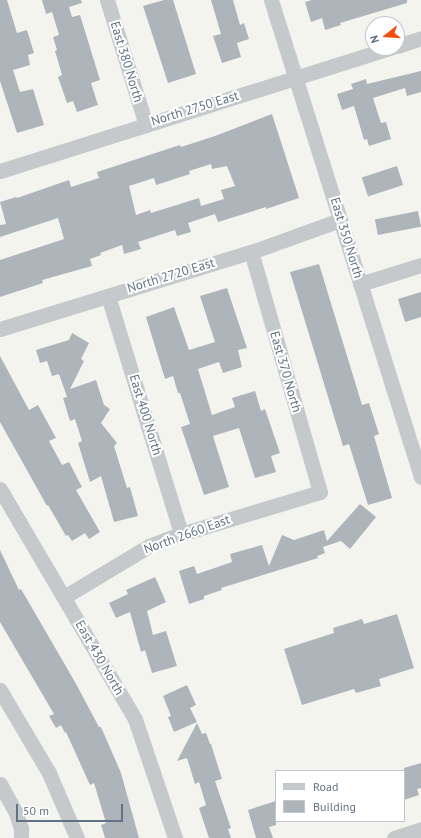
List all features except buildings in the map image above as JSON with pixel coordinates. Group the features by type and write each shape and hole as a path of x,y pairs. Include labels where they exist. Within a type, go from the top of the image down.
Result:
{"street":[{"name":"East 380 North","path":"107,0 146,125"},
{"name":"East 350 North","path":"271,0 421,477"},
{"path":"405,43 421,38"},
{"name":"North 2750 East","path":"0,170 365,56"},
{"name":"North 2720 East","path":"0,329 251,252 340,220"},
{"name":"East 370 North","path":"251,252 320,492"},
{"path":"360,284 421,265"},
{"name":"East 400 North","path":"108,296 181,534"},
{"name":"East 430 North","path":"0,489 135,719 175,838"},
{"name":"North 2660 East","path":"64,597 149,546 181,534 320,492"},
{"path":"0,690 49,773 77,838"},
{"path":"0,784 16,813 21,828 21,838"},
{"path":"394,838 421,829"}]}
